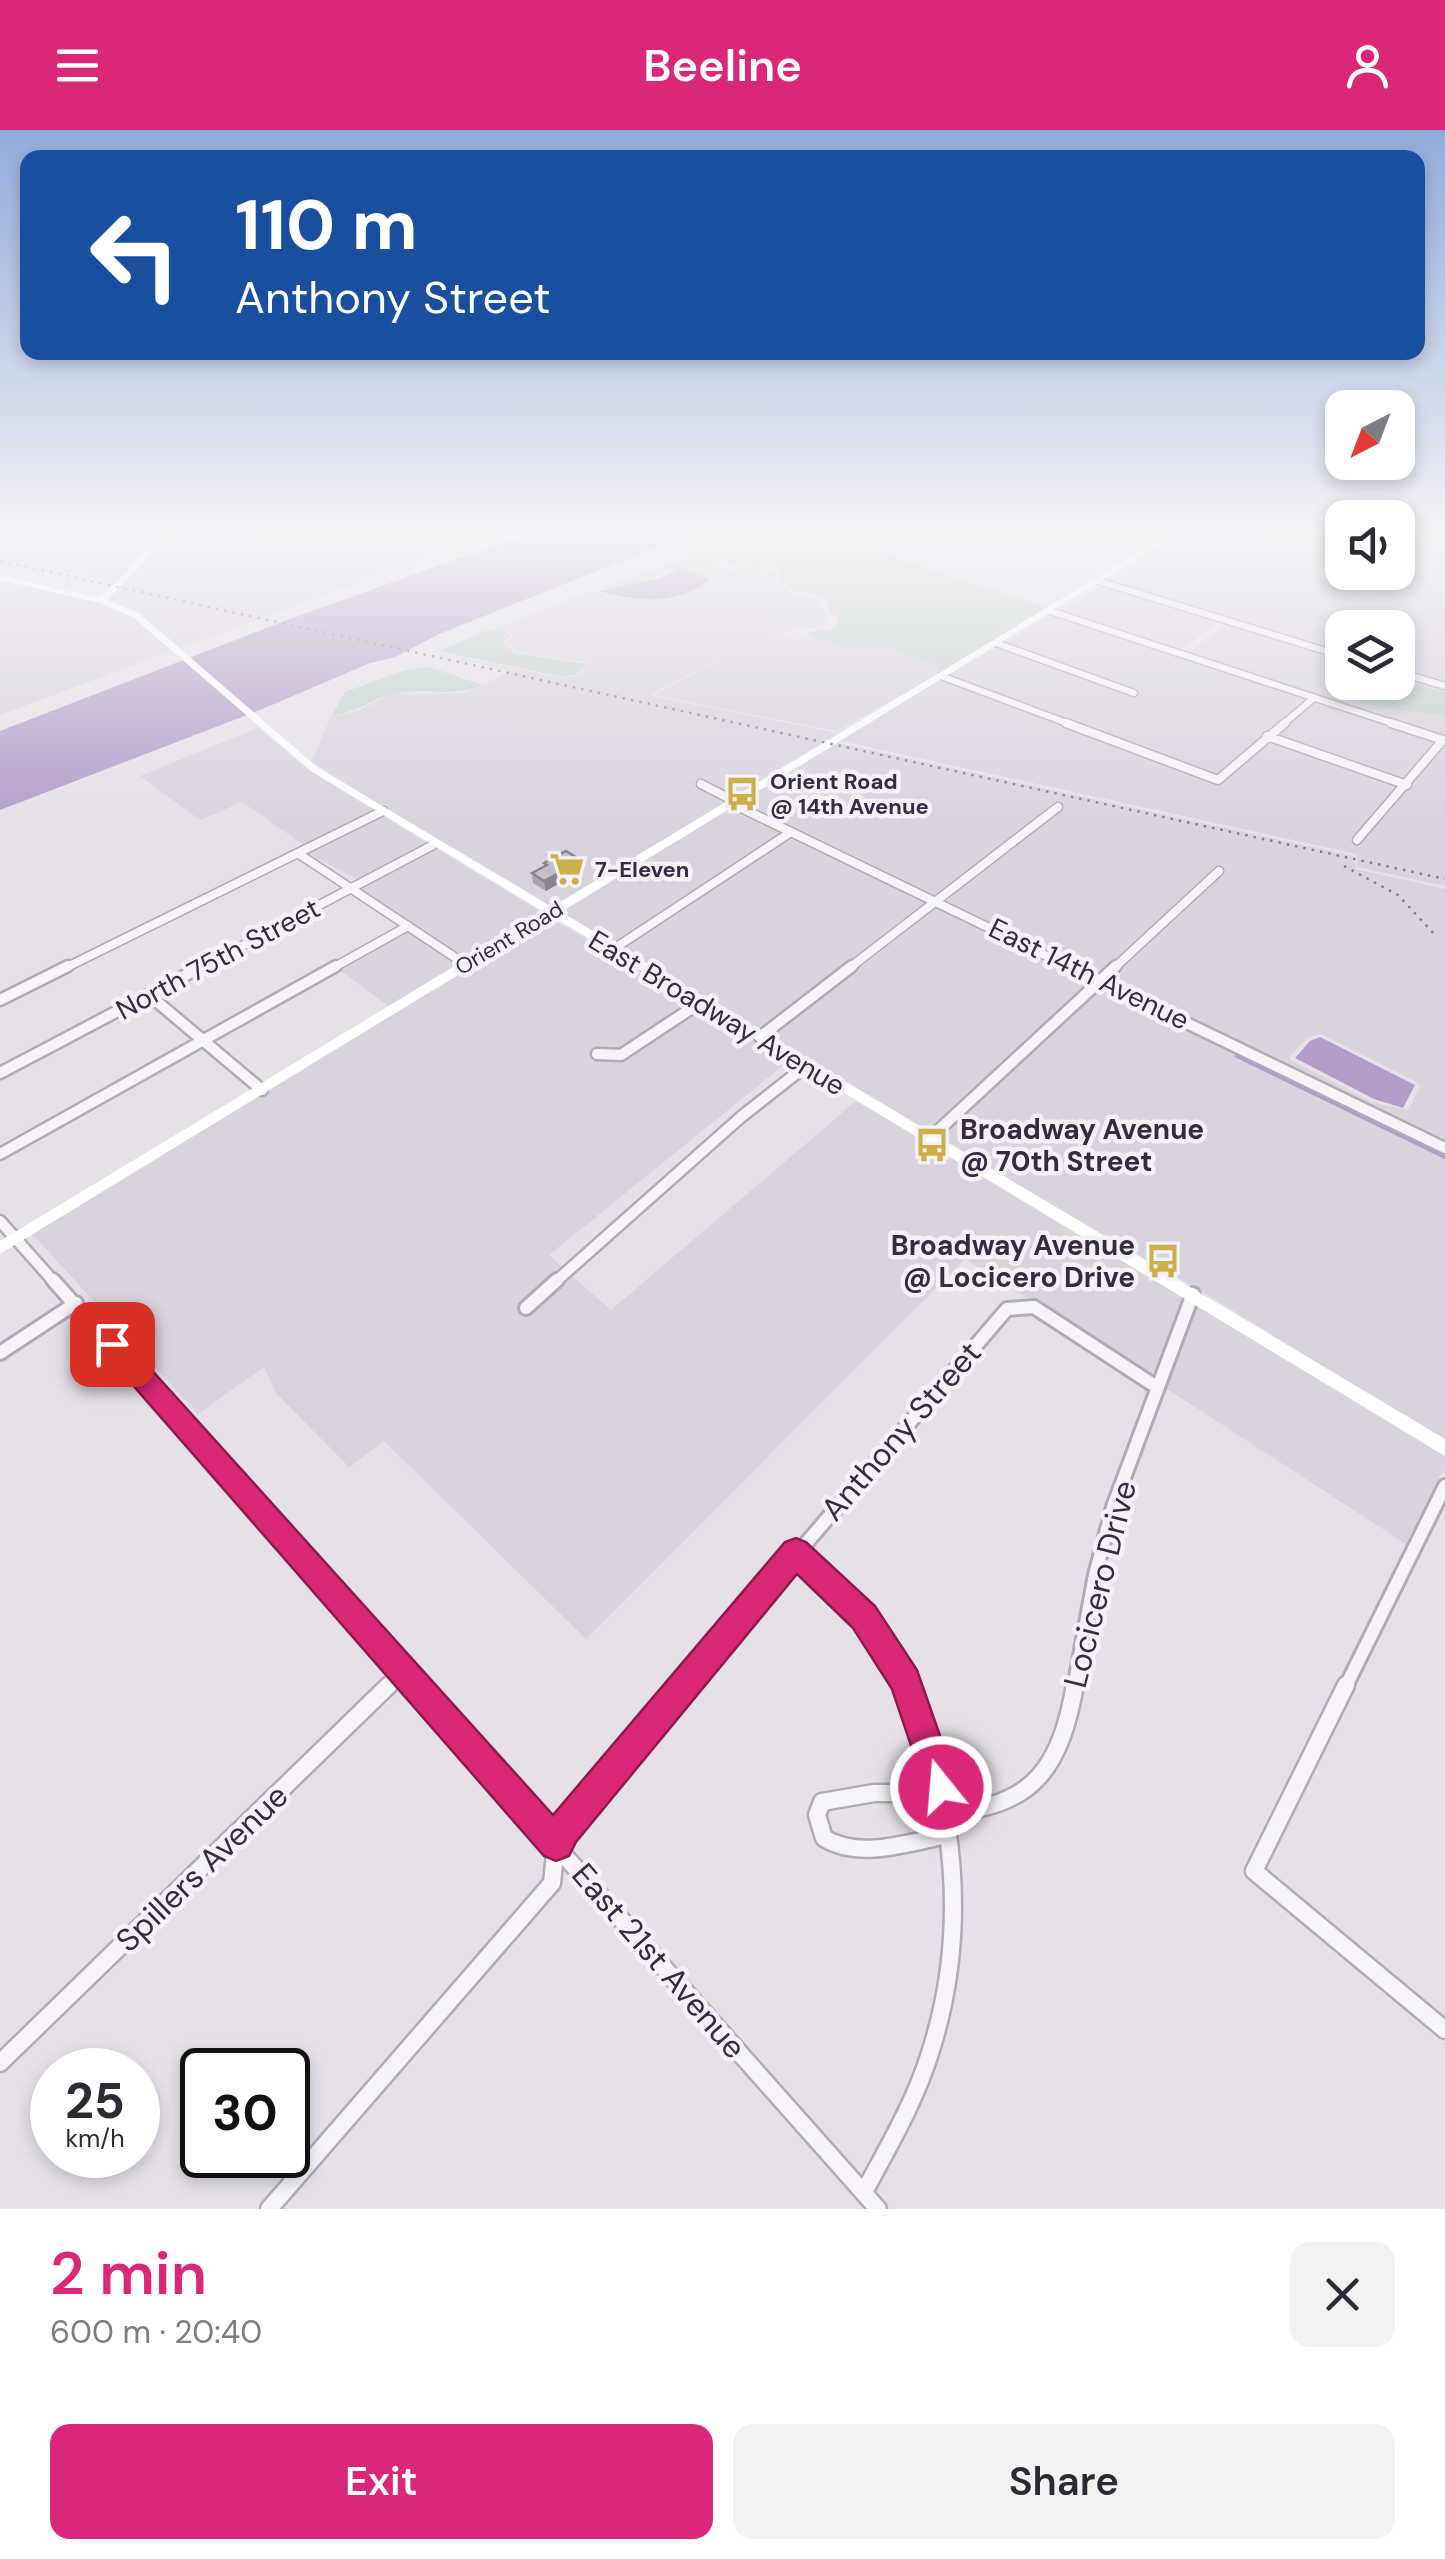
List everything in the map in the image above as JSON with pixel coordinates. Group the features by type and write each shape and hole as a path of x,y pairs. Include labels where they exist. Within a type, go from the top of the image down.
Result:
{"main road":[{"name":"East Broadway Avenue","path":"155,632 314,769 1445,1448"},
{"name":"Orient Road","path":"0,1248 1015,632"}],"street":[{"path":"1114,632 1443,740 1356,840"},
{"path":"1264,632 1325,651"},
{"path":"996,643 1134,693"},
{"path":"941,676 1218,780 1314,698"},
{"path":"1415,677 1445,686"},
{"path":"1267,736 1406,785"},
{"name":"East 14th Avenue","path":"701,784 791,832 1445,1148"},
{"path":"760,1037 1058,807"},
{"path":"0,1000 383,812"},
{"path":"612,950 791,832"},
{"name":"North 75th Street","path":"0,1073 435,844"},
{"path":"299,854 465,964"},
{"path":"928,1139 1219,871"},
{"path":"0,1154 408,926"},
{"path":"148,995 262,1090"},
{"path":"596,1054 621,1055 701,1002"},
{"path":"526,1308 741,1117 806,1066"},
{"name":"East 21st Avenue","path":"0,1221 878,2209"},
{"name":"Locicero Drive","path":"948,1812 978,1812 1007,1800 1032,1783 1054,1760 1067,1725 1104,1540 1155,1386 1193,1294"},
{"path":"0,1353 76,1303"},
{"name":"Anthony Street","path":"556,1844 796,1552 1007,1308 1034,1307 1155,1386"},
{"path":"1445,1486 1254,1872 1445,2028"},
{"path":"796,1552 864,1617 906,1681 948,1812 956,1876 954,1926 936,2033 922,2076 864,2192"},
{"name":"Spillers Avenue","path":"0,2064 403,1672"},
{"path":"928,1793 948,1812 942,1836 889,1846 831,1845 821,1832 817,1815 822,1802 832,1797 874,1794 928,1793"},
{"path":"269,2209 552,1882 556,1844"}],"shaded area":[{"path":"0,632 151,632 172,651 0,715"},
{"path":"161,632 226,632 180,649"},
{"path":"256,632 444,632 395,657 370,663 260,710 0,810 0,731"},
{"path":"483,632 506,632 510,636 502,642 515,653 587,664 577,674 563,677 439,651"},
{"path":"509,632 786,632 760,646 783,634 796,640 820,636 840,646 885,646 935,664 942,672 837,731 654,695 750,644 652,694 653,696 837,733 897,700 736,798 702,781 696,784 730,802 551,909 311,762 332,715 353,713 392,694 466,693 510,671 433,652 562,678 578,676 590,663 517,652 505,642 513,635"},
{"path":"1008,632 942,672 935,664 885,646 840,646 807,634"},
{"path":"1022,632 1104,632 1182,657 1216,632 1254,632 1325,653 1325,700 1415,700 1415,679 1445,689 1445,886 1357,867 1357,854 837,740"},
{"path":"1121,632 1205,632 1179,651"},
{"path":"1274,632 1325,632 1325,648"},
{"path":"1415,632 1445,632 1445,685 1415,675"},
{"path":"430,667 482,685 460,691 393,694 332,715 345,692 406,670"},
{"path":"1415,684 1445,693 1445,715 1406,711 1357,700 1415,700"},
{"path":"258,728 310,771 377,812 307,847 242,802 200,820 140,776"},
{"path":"838,743 1353,856 1356,869 1445,889 1445,1143 1109,979 1224,870 1217,867 1100,975 944,900 1063,806 1056,804 936,897 739,803","holes":["1321,1034 1420,1087 1408,1110 1371,1102 1290,1056 1307,1038"]},
{"path":"733,807 784,833 613,945 557,912"},
{"path":"382,815 428,844 351,884 357,879 307,853"},
{"path":"791,836 930,901 759,1031 619,949"},
{"path":"434,847 543,913 466,959 359,889"},
{"path":"938,905 1094,980 928,1132 767,1036"},
{"path":"549,917 693,1002 619,1052 595,1049 590,1056 606,1061 624,1058 701,1007 790,1060 549,1255 563,1268 516,1310 525,1316 571,1275 611,1310 856,1101 1185,1295 1151,1377 965,1259 586,1639 384,1441 349,1467 276,1393 264,1367 198,1414 32,1234"},
{"path":"406,930 458,965 390,1007 337,968"},
{"path":"1103,985 1445,1152 1445,1441 1201,1291 937,1138"},
{"path":"1320,1037 1415,1085 1403,1108 1374,1099 1295,1058 1310,1041"},
{"path":"1197,1303 1445,1456 1445,1467 1406,1544 1164,1387"}],"building":[{"path":"566,851 581,860 544,881 532,873 547,865 544,863"}],"waterway":[{"path":"1237,1056 1445,1157"}],"railway":[{"path":"323,632 1445,879"},
{"path":"1344,866 1398,895 1434,934"}],"place":[{"name":"Orient Road @ 14th Avenue","path":"742,794"},
{"name":"7-Eleven","path":"567,869"},
{"name":"Broadway Avenue @ 70th Street","path":"932,1145"},
{"name":"Broadway Avenue @ Locicero Drive","path":"1163,1261"}],"route":[{"path":"112,1344 556,1844 796,1552 864,1617 906,1681 941,1787"}]}
